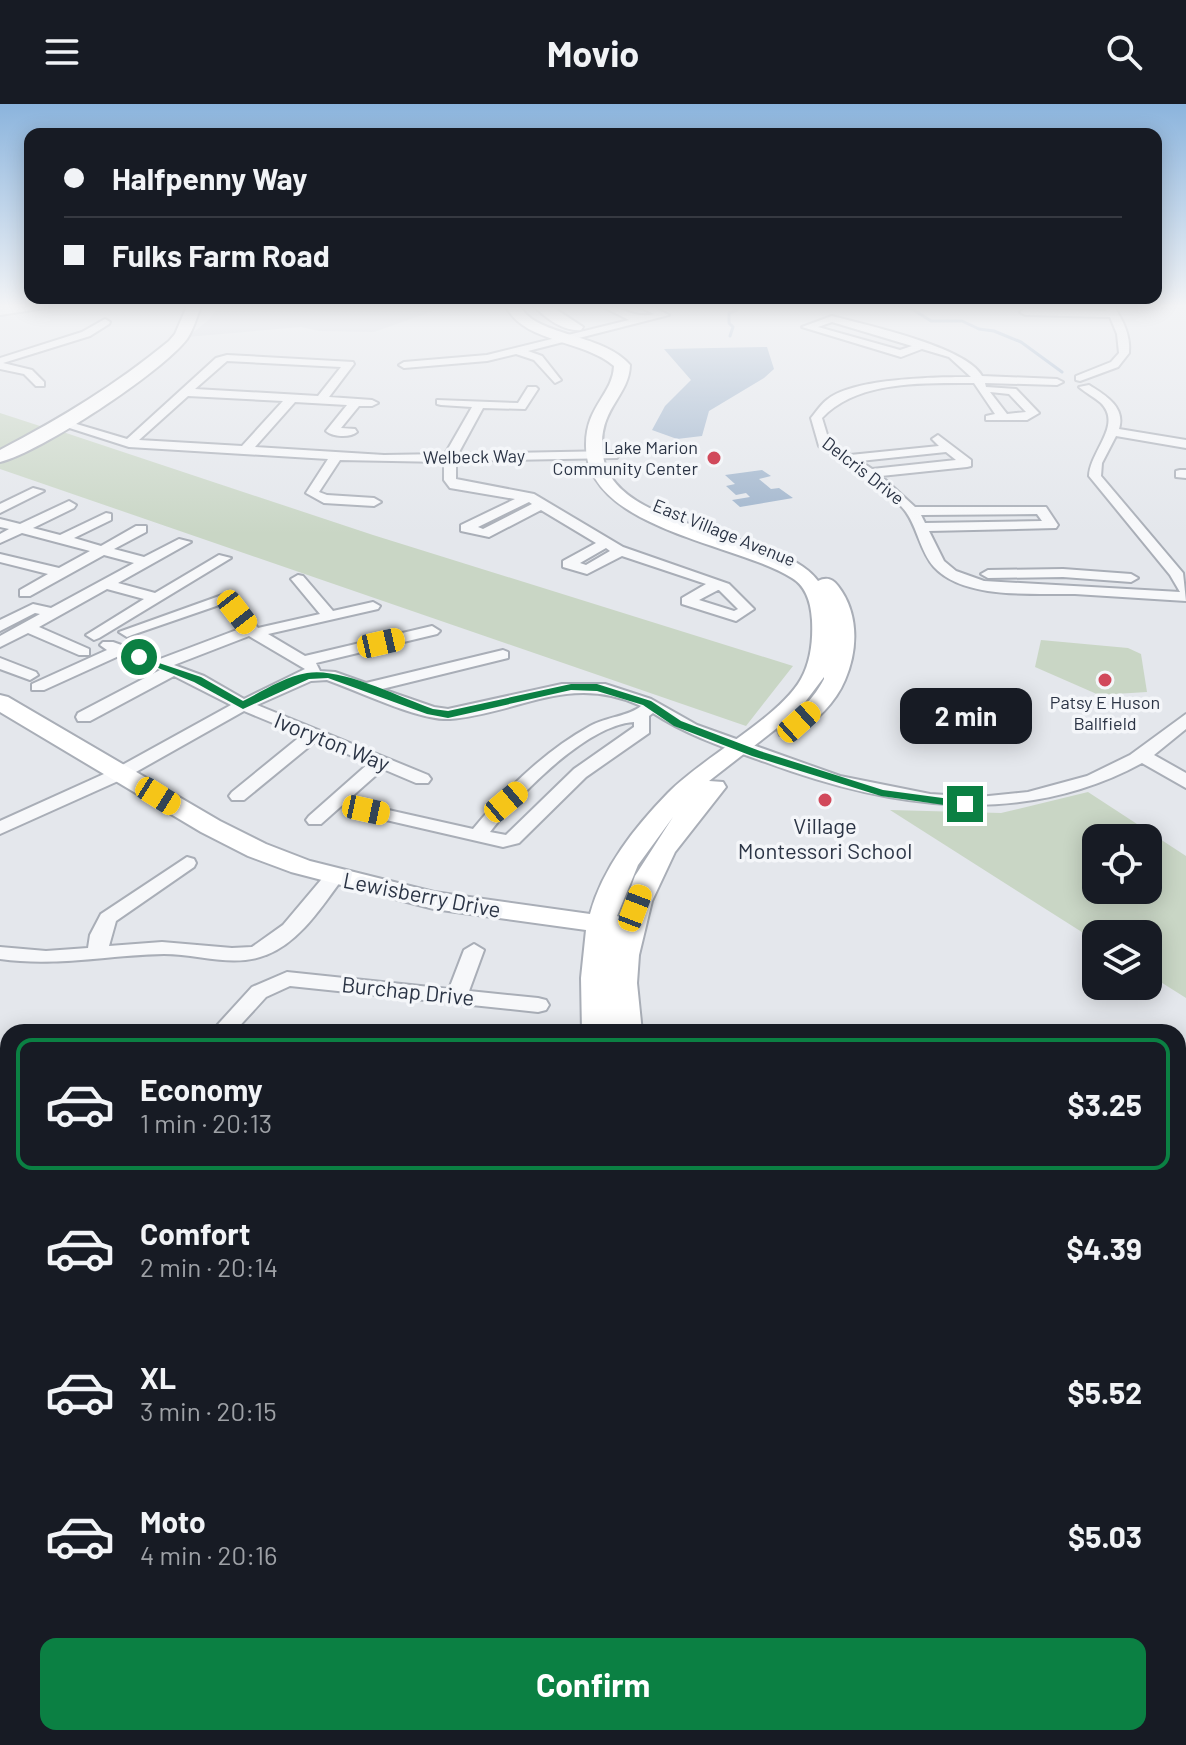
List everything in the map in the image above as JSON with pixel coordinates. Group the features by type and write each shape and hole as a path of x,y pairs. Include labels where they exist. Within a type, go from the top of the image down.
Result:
{"street":[{"path":"37,381 40,384"},
{"path":"0,457 101,402 129,381"},
{"path":"129,443 197,381"},
{"path":"321,400 336,381"},
{"name":"East Village Avenue","path":"597,1024 595,995 601,923 614,888 634,853 663,812 695,781 817,705 839,670 842,626 836,597 811,570 781,553 682,520 639,498 624,485 603,456 615,416 639,381"},
{"path":"979,381 1003,417"},
{"path":"1086,381 1082,383 1113,411 1115,432 1096,460 1095,476 1176,573 1186,590"},
{"name":"Delcris Drive","path":"1082,383 1068,387 1057,382 877,386 831,401 816,420 816,433 823,443 890,487 912,511 939,564 958,576 1003,588 1186,597"},
{"path":"981,384 1012,391 1033,413 1027,417 988,418"},
{"path":"441,402 521,407 532,389"},
{"path":"185,392 372,403"},
{"path":"245,451 291,399"},
{"path":"351,432 332,431 356,402"},
{"path":"480,404 450,457 450,480 455,485 536,500 621,551 717,584"},
{"name":"Welbeck Way","path":"63,424 129,443 245,451 336,456 603,456"},
{"path":"1115,432 1184,441"},
{"path":"869,473 967,463 938,439"},
{"path":"847,459 950,448"},
{"path":"336,456 312,493 324,499 374,502"},
{"path":"0,509 38,491"},
{"path":"0,539 69,505"},
{"path":"912,511 1039,506 1051,525 920,527"},
{"path":"60,540 106,517"},
{"path":"0,523 146,562"},
{"path":"25,593 141,529"},
{"path":"0,642 184,542"},
{"path":"605,543 568,564 587,570 621,551"},
{"path":"0,558 60,573"},
{"path":"94,635 224,558"},
{"path":"1063,573 1071,590"},
{"path":"988,574 1063,573 1131,578"},
{"path":"298,579 330,616"},
{"path":"105,584 157,598"},
{"path":"127,632 225,598 253,632 306,668 431,712 448,714 571,687 597,688 647,712 747,750 881,793 965,804 1008,802 1049,795 1103,776 1169,738 1186,719"},
{"path":"84,717 166,668 253,632 373,606"},
{"path":"0,626 33,608 53,613"},
{"path":"30,628 84,652"},
{"path":"0,828 121,773 287,683 306,668 432,631"},
{"name":"Ivoryton Way","path":"0,663 34,681 113,647 198,679 243,705 422,779"},
{"path":"366,688 503,655"},
{"name":"Lewisberry Drive","path":"0,702 255,849 333,878 467,907 630,926"},
{"path":"366,810 503,841 512,839 580,773 643,729 647,712"},
{"path":"478,835 506,802 555,758 612,720 647,712"},
{"path":"238,796 313,735"},
{"name":"East Village Avenue","path":"626,1024 622,984 630,926 646,879 669,839 698,802 747,750"},
{"path":"1142,756 1178,775 1186,783"},
{"path":"315,820 380,762"},
{"path":"98,954 100,935 108,918 187,863"},
{"path":"0,953 28,958 185,948 241,955 256,952 273,944 291,929 333,878"},
{"path":"457,996 474,950"},
{"path":"229,1024 259,992 278,982 256,952"},
{"name":"Burchap Drive","path":"278,982 301,980 538,1005"}],"green space":[{"path":"0,413 43,427 0,450"},
{"path":"63,432 373,535 793,666 746,726 0,469 0,463"},
{"name":"Patsy E Huson Ballfield","path":"1041,640 1128,648 1141,654 1147,692 1099,695 1035,667"},
{"path":"1088,792 1137,824 1082,824 1082,904 1162,904 1162,840 1186,856 1186,998 1162,983 1162,920 1082,920 1082,932 890,810 1001,813"}],"water":[{"path":"690,381 760,381 709,411 702,436 677,439 652,430 665,406"},
{"path":"762,470 771,476 759,479 771,489 779,488 793,498 740,507 732,500 750,497 746,493 736,495 726,486 735,484 725,475"}],"place":[{"name":"Lake Marion Community Center","path":"714,458"},
{"name":"Patsy E Huson Ballfield","path":"1105,680"},
{"name":"Village Montessori School","path":"825,800"}],"route":[{"path":"139,657 198,679 243,705 308,676 329,675 431,712 448,714 571,687 597,688 647,703 678,724 756,754 881,793 923,801 965,804"}]}
